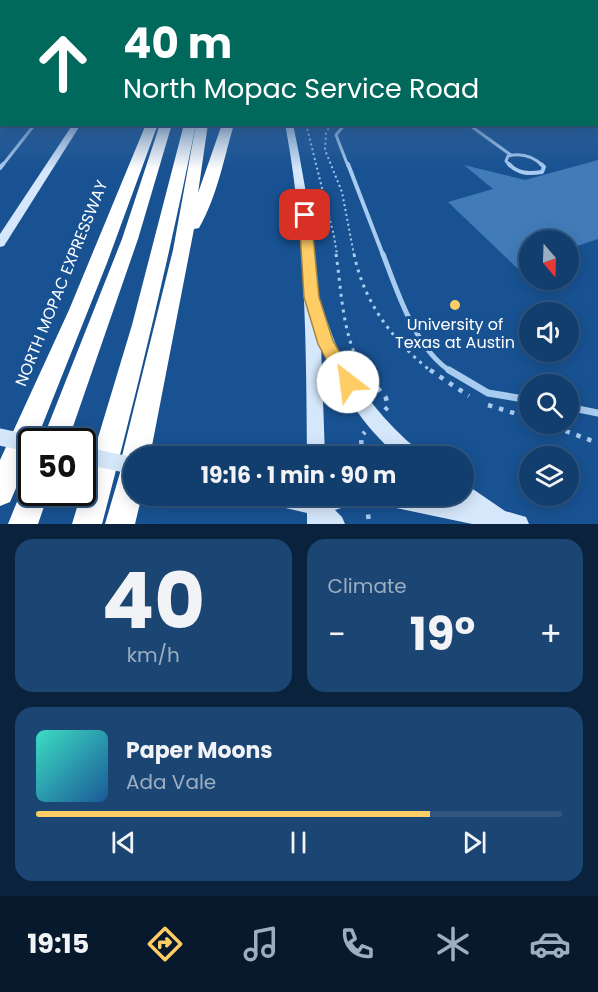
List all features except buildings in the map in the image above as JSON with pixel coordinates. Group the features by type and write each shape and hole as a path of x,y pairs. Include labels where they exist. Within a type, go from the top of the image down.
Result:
{"highway":[{"path":"138,160 141,126"},
{"name":"NORTH MOPAC EXPRESSWAY","path":"0,492 54,371 151,126"},
{"path":"60,428 130,239 165,126"},
{"path":"87,524 135,360 166,235 190,126"},
{"path":"138,446 182,250 202,126"},
{"path":"182,250 204,199 227,126"},
{"path":"23,524 30,506"},
{"path":"120,524 124,506"}],"main road":[{"path":"0,243 76,126"},
{"path":"289,126 305,215 311,297 316,446"},
{"path":"0,233 18,214"},
{"path":"311,297 326,344 359,400 375,422 401,446"},
{"path":"0,437 18,441"},
{"path":"96,458 123,464"},
{"path":"474,499 510,522"},
{"path":"434,506 510,522"},
{"path":"317,508 335,524"}],"lane":[{"path":"0,168 33,126"},
{"path":"343,126 336,135 395,285 418,336 445,368 488,393 519,398"},
{"path":"471,126 511,155 536,159 544,167 542,172 532,174 513,169 506,161 511,155"},
{"path":"579,409 598,413"}],"path":[{"path":"306,126 334,236 351,343 360,367 386,398 388,407 380,415"},
{"path":"361,446 361,436 366,431"},
{"path":"574,434 598,443"},
{"path":"368,512 369,524"}],"place":[{"name":"University of Texas at Austin","path":"455,305"}],"route":[{"path":"305,215 311,297 326,344 348,382"}]}
